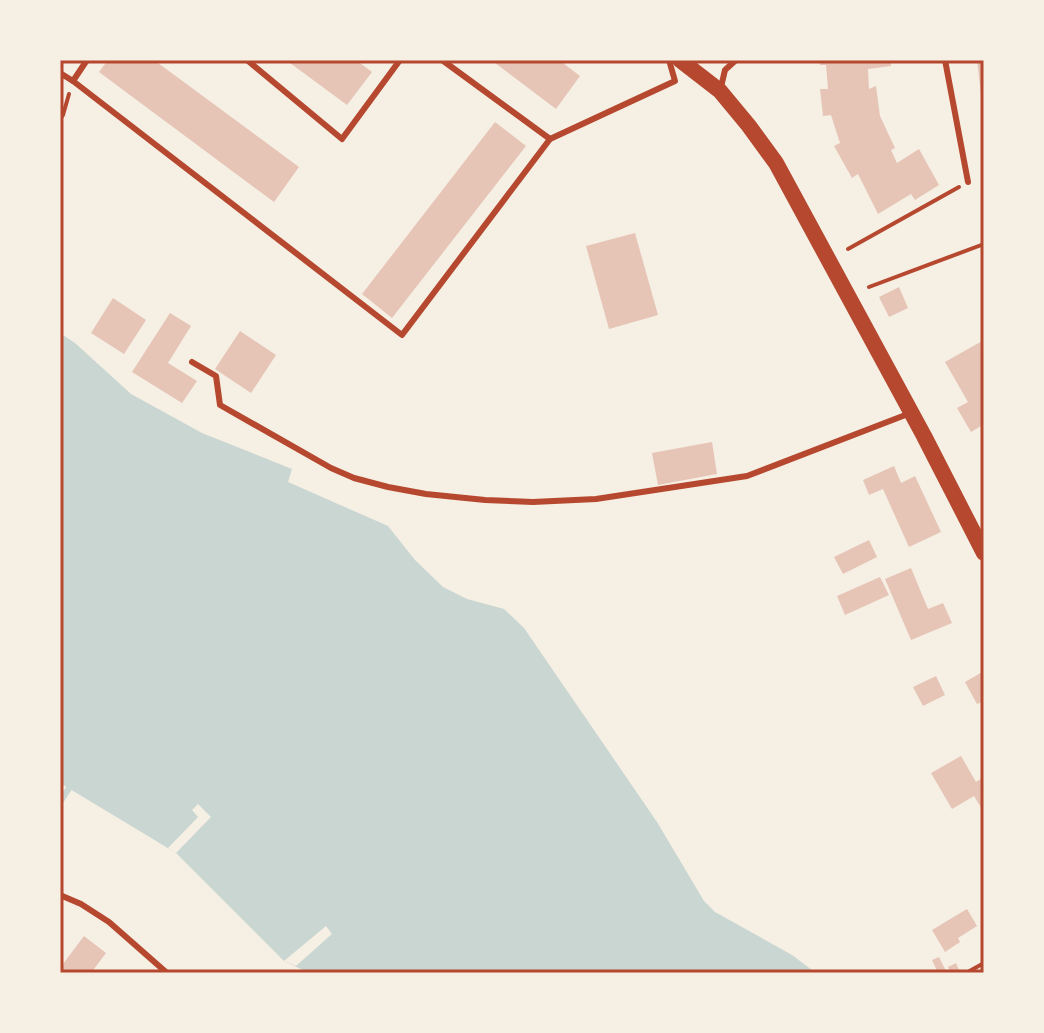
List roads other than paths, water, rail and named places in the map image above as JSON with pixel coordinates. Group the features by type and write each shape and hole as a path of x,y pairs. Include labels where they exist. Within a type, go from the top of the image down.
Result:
{"main road":[{"path":"680,60 720,91 776,163 984,553"}],"lane":[{"path":"73,81 87,60"},
{"path":"247,60 342,139 400,60"},
{"path":"442,60 550,139"},
{"path":"60,73 402,335 550,139 675,81 669,60"},
{"path":"720,91 725,70 736,60"},
{"path":"945,60 968,182"},
{"path":"192,362 216,376 220,405 331,468 388,487 485,500 533,502 596,499 747,476 911,412"},
{"path":"60,895 109,922 167,973"}],"waterway":[{"path":"60,802 73,782"}]}
